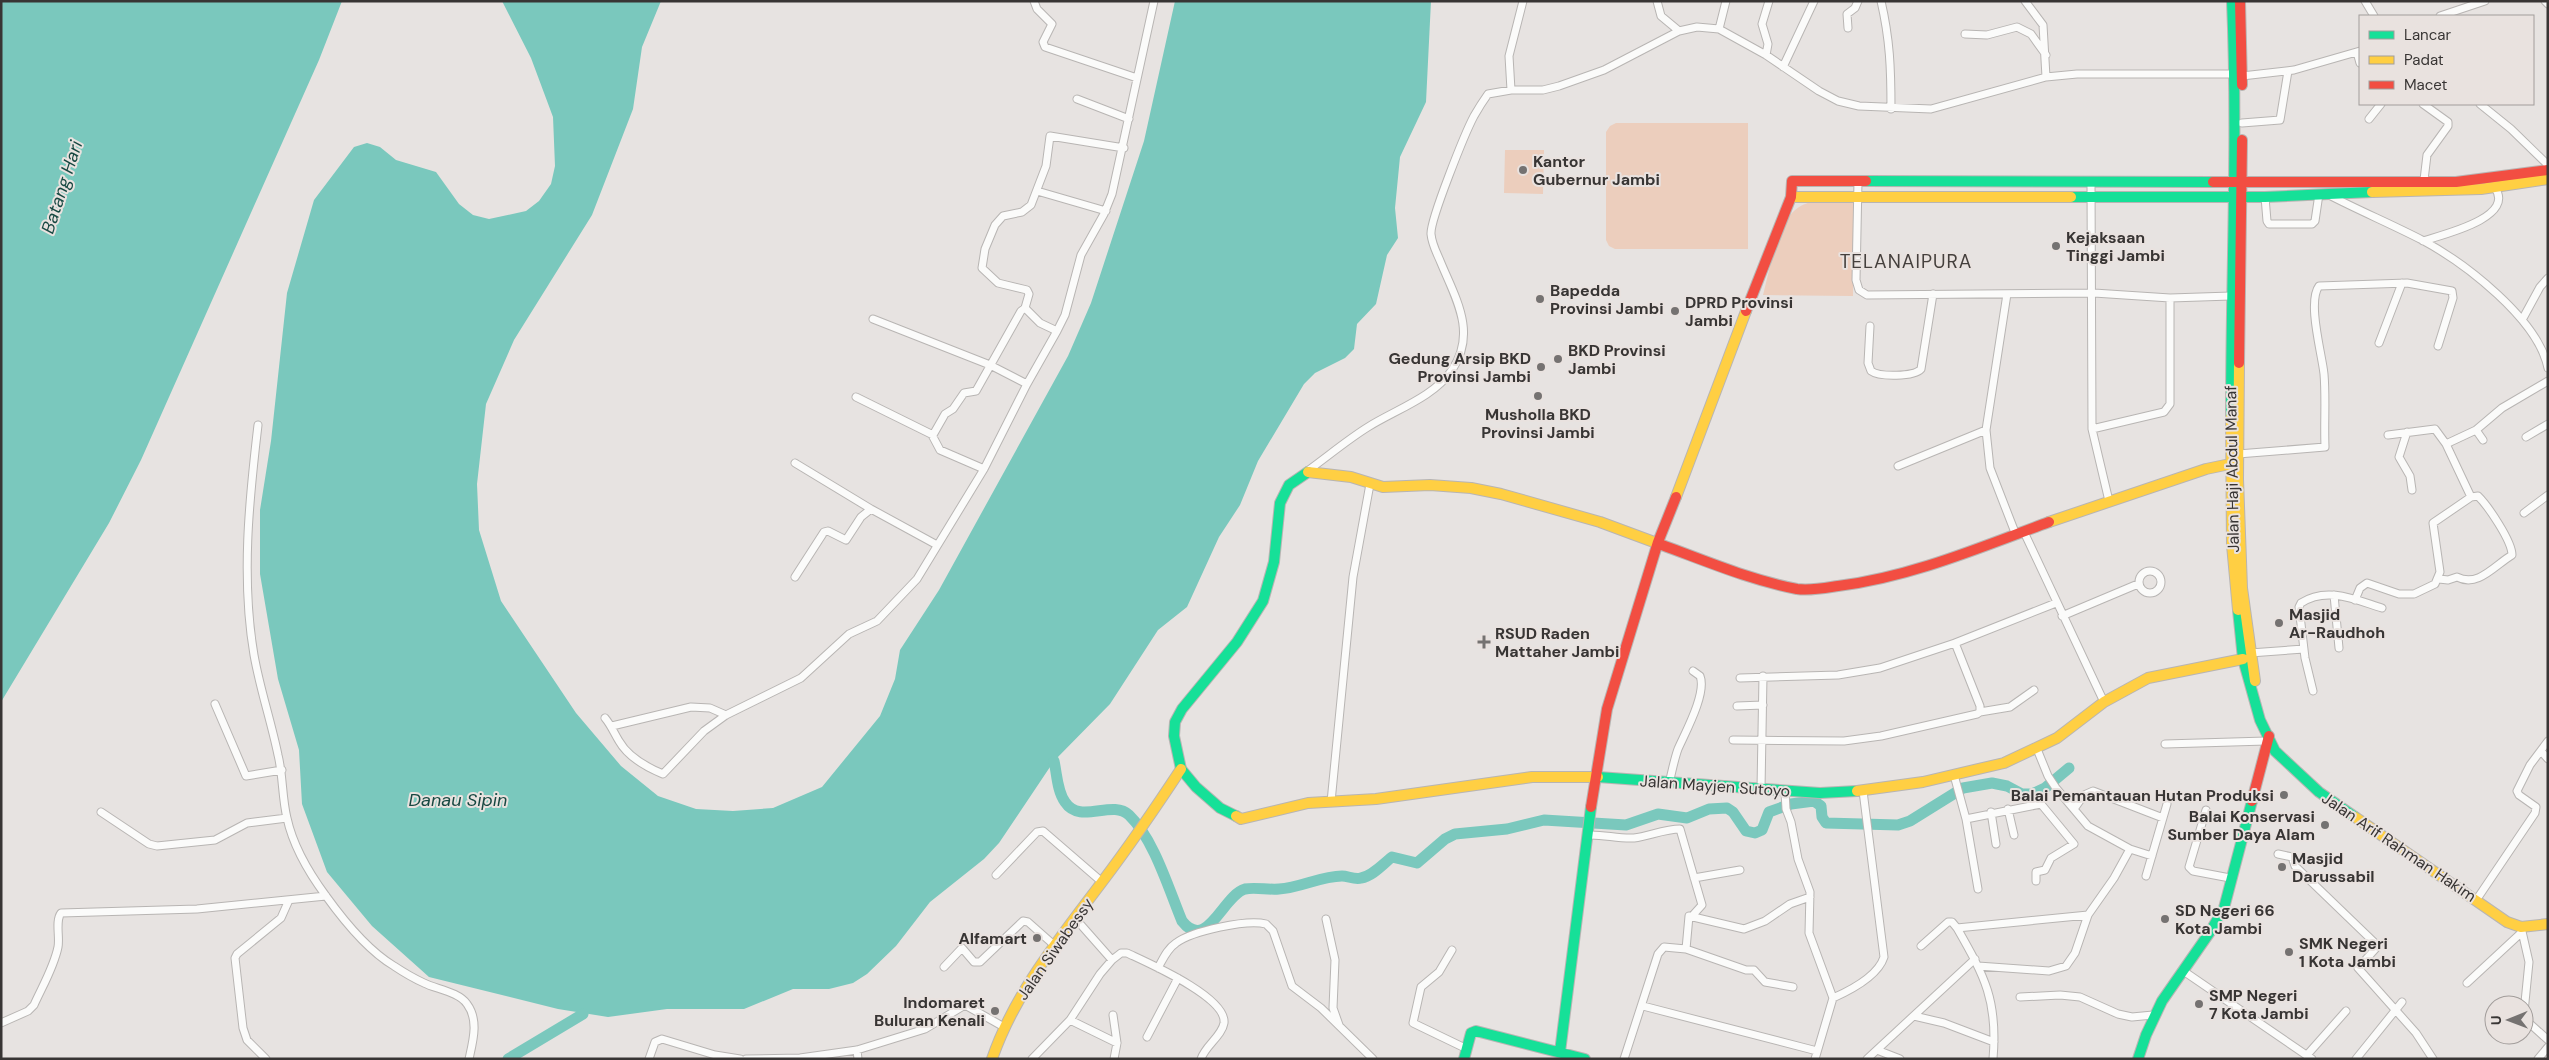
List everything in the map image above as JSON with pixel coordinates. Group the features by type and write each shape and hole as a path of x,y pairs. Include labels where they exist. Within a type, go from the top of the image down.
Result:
{"main road":[{"path":"2232,1 2242,123 2238,197"},
{"path":"2239,182 2240,1"},
{"path":"1791,197 2265,197 2456,186 2548,170"},
{"path":"1560,1052 1580,906 1587,833 1607,709 1658,542 1702,433 1764,261 1791,197 1792,181 2239,182 2424,180 2456,186 2495,188 2548,179"},
{"name":"Jalan Haji Abdul Manaf","path":"2236,544 2238,454 2231,296 2238,197"},
{"name":"Jalan Haji Abdul Manaf","path":"2238,197 2235,419 2230,464 2246,656 2260,720 2268,737"},
{"path":"1181,769 1174,736 1175,722 1182,709 1236,642 1263,601 1274,562 1280,503 1289,485 1306,472 1352,477 1383,487 1453,486 1501,494 1592,519 1744,575 1798,589 1816,590 1864,582 1916,570 2109,501 2206,469 2230,464"},
{"name":"Jalan Mayjen Sutoyo","path":"1181,769 1196,787 1220,808 1241,818 1296,805 1401,796 1469,784 1532,777 1596,776 1785,792 1864,791 1955,779 2004,763 2057,738 2104,702 2134,685 2156,676 2246,656"},
{"path":"2138,1059 2152,1015 2219,920 2228,895 2230,878 2259,777 2268,737"},
{"name":"Jalan Arif Rahman Hakim","path":"2268,737 2286,762 2319,792 2483,900 2522,930 2548,924"},
{"name":"Jalan Siwabessy","path":"994,1057 1004,1027 1054,945 1129,845 1181,769"},
{"path":"2509,920 2522,922 2548,919"},
{"path":"1465,1054 1471,1033 1480,1030 1585,1059"}],"street":[{"path":"1034,1 1037,9 1052,24 1043,42 1045,47 1137,78"},
{"path":"605,718 612,726 620,743 637,760 663,774 687,747 726,715 801,678 849,634 877,621 917,579 984,469 1064,315 1081,255 1106,211 1124,148 1154,1"},
{"path":"1511,90 1508,71 1510,49 1523,1"},
{"path":"1657,1 1663,18 1679,32"},
{"path":"1719,29 1726,1"},
{"path":"1766,55 1768,44 1762,24 1769,1"},
{"path":"1784,66 1814,1"},
{"path":"1848,28 1847,14 1855,8 1858,1"},
{"path":"1881,1 1888,28 1891,108"},
{"path":"2025,1 2043,25 2046,77"},
{"path":"2365,1 2373,15"},
{"path":"2443,15 2486,1"},
{"path":"2545,1 2548,4"},
{"path":"1306,472 1366,428 1412,403 1441,382 1452,370 1465,341 1464,324 1461,309 1434,246 1431,232 1440,202 1473,117 1488,94 1511,90 1543,90 1559,86 1604,70 1679,32 1697,27 1719,29 1766,55 1838,101 1859,106 1891,108 1931,108 2046,77 2111,73 2239,75 2288,71 2359,52"},
{"path":"1965,34 1987,35 2017,27 2031,34 2046,55"},
{"path":"2242,123 2280,120 2288,71"},
{"path":"1077,99 1129,120"},
{"path":"2369,119 2380,105"},
{"path":"2424,105 2439,115 2448,126 2427,155 2424,180"},
{"path":"2481,105 2548,165"},
{"path":"1057,331 1040,323 1026,308 1027,290 998,283 984,272 981,265 994,225 1003,216 1026,210 1037,191 1046,166 1050,136 1124,148"},
{"path":"1858,181 1856,270 1859,290 1867,295 2094,293 2170,298 2231,296"},
{"path":"2092,181 2094,293 2092,429 2109,501"},
{"path":"2423,241 2472,225 2480,220 2497,207 2499,195 2495,188"},
{"path":"1037,191 1106,211"},
{"path":"2265,197 2267,221 2269,224 2312,224 2316,221 2323,194 2423,241 2463,267 2513,308 2537,340 2548,368"},
{"path":"2522,320 2540,287 2548,278"},
{"path":"2379,343 2402,283"},
{"path":"2238,454 2324,447 2324,373 2317,340 2317,288 2323,284 2402,283 2449,290 2453,294 2438,346"},
{"path":"1870,326 1868,363 1871,371 1881,375 1916,374 1921,369 1933,294"},
{"path":"2006,294 1986,430 1990,468 2020,534 2104,702"},
{"path":"2092,429 2164,412 2168,408 2170,396 2170,298"},
{"path":"932,435 935,434 946,414 953,409 964,393 976,391 1020,311 1026,308"},
{"path":"873,319 990,365 1027,384"},
{"path":"2446,444 2476,430 2502,408 2548,382"},
{"path":"856,397 932,435 940,450 984,469"},
{"path":"2526,437 2548,424"},
{"path":"258,425 248,505 248,610 263,700 282,770 287,818 299,851 326,896 373,951 392,965 422,982 467,1002 474,1024 474,1041 469,1059"},
{"path":"2388,435 2436,429 2446,444 2471,497"},
{"path":"1898,466 1986,430"},
{"path":"2476,430 2483,440"},
{"path":"2407,432 2399,457 2410,476 2412,490"},
{"path":"795,463 871,509 937,545"},
{"path":"1331,802 1353,577 1370,484"},
{"path":"2524,513 2548,495"},
{"path":"2355,600 2360,588 2367,583 2399,594 2414,594 2435,584 2439,579 2439,553 2433,523 2471,497 2478,496 2485,504 2512,554 2499,562 2490,572 2469,581 2464,581 2457,577 2448,580 2439,579"},
{"path":"795,577 824,532 828,531 846,540 861,517 871,509"},
{"path":"2062,616 2138,584"},
{"path":"2334,594 2339,648"},
{"path":"2313,691 2304,649 2300,605 2320,596 2334,594 2382,608"},
{"path":"1740,678 1865,671 1955,643 2056,603"},
{"path":"1955,643 1980,706 1980,712"},
{"path":"2246,656 2304,649"},
{"path":"1669,783 1678,751 1696,707 1702,684 1700,676 1693,671"},
{"path":"1761,790 1764,741 1763,676"},
{"path":"1733,740 1863,739 2010,707 2034,690"},
{"path":"215,704 246,776 282,770"},
{"path":"1737,706 1763,705"},
{"path":"612,726 621,726 664,711 691,707 710,708 726,715"},
{"path":"2165,744 2268,737"},
{"path":"2483,900 2535,813 2536,807 2519,795 2517,790 2548,742"},
{"path":"2037,749 2048,776 2088,826 2130,849 2152,856"},
{"path":"2541,751 2548,759"},
{"path":"1955,779 1966,819 1978,889"},
{"path":"1833,998 1850,991 1882,964 1884,957 1864,791"},
{"path":"2074,808 2084,795 2093,791 2163,818"},
{"path":"1643,1006 1816,1055 1833,998 1809,933 1810,892 1803,875 1786,806 1785,792"},
{"path":"1966,819 1991,812 2041,804 2074,843 2073,846 2051,858 2045,870 2037,871 2036,881"},
{"path":"2146,876 2167,804"},
{"path":"2008,809 2014,835"},
{"path":"2206,810 2189,867 2193,870 2230,878"},
{"path":"101,812 149,844 157,846 215,840 247,823 287,818"},
{"path":"1991,812 1996,844"},
{"path":"1587,833 1634,838 1679,828 1682,831 1702,905 1688,918 1686,949"},
{"path":"996,875 1037,832 1043,831 1102,882"},
{"path":"1978,966 2058,970 2071,961 2088,915 2114,878 2130,849"},
{"path":"2278,854 2292,857 2295,866 2378,946 2358,968 2416,1033 2434,1059"},
{"path":"1694,878 1740,870"},
{"path":"1,1023 28,1011 34,1005 56,955 60,938 59,916 61,913 197,909 326,896"},
{"path":"1693,915 1744,929 1765,921 1790,904 1810,897"},
{"path":"266,1059 247,1040 243,1028 235,958 237,954 281,918 289,900"},
{"path":"1957,928 2088,915"},
{"path":"1074,917 1112,960"},
{"path":"1326,919 1335,960 1334,1008 1339,1026"},
{"path":"944,967 962,948 974,962 980,962 1022,921 1028,922 1054,945"},
{"path":"1921,946 1944,924 1952,922 1957,928 1978,966 1991,997 1995,1030 1993,1059"},
{"path":"1158,968 1170,948 1185,938 1247,923 1266,924 1273,931 1292,986 1339,1026 1373,1059"},
{"path":"2467,983 2522,930 2529,962 2524,1012 2528,1022 2548,1040"},
{"path":"1624,1059 1661,949 1666,946 1686,949 1740,968 1754,970 1765,982 1793,987"},
{"path":"1452,950 1439,972 1420,987 1413,1024 1465,1054"},
{"path":"1032,1059 1070,1020 1100,974 1112,960 1124,952 1178,978 1208,998 1222,1014 1222,1029 1201,1059"},
{"path":"1866,1059 1974,959"},
{"path":"2182,970 2310,1057 2346,1011"},
{"path":"1148,1037 1178,978"},
{"path":"2020,997 2060,995 2080,997 2118,1014 2132,1017 2152,1015"},
{"path":"2356,1059 2402,1002"},
{"path":"746,1059 800,1058 857,1050 925,1029 965,1005 1004,1027"},
{"path":"1113,1015 1117,1044 1114,1059"},
{"path":"1914,1016 1944,1023 1994,1042"},
{"path":"1070,1020 1117,1044"},
{"path":"649,1059 655,1042 662,1040 702,1052 740,1059"},
{"path":"2538,1059 2548,1047"},
{"path":"857,1050 858,1059"},
{"path":"1877,1050 1900,1059"}],"shaded area":[{"path":"1616,123 1748,123 1748,249 1615,249 1609,246 1606,240 1606,132 1610,126"},
{"path":"1505,150 1544,150 1543,194 1504,193"},
{"path":"1815,201 1854,202 1853,296 1763,295 1774,250 1783,227 1796,209 1804,204"}],"water":[{"name":"Batang Hari","path":"1,1 342,1 319,60 141,460 109,523 1,702"},
{"name":"Danau Sipin","path":"502,1 661,1 642,47 633,109 592,215 514,340 486,404 477,484 479,530 501,601 576,713 621,766 658,796 696,809 733,811 773,808 822,787 880,716 895,679 900,650 939,590 1068,356 1091,303 1144,141 1175,1 1431,1 1426,102 1400,157 1395,208 1398,238 1387,255 1376,304 1357,324 1354,349 1345,358 1315,373 1304,384 1258,461 1240,505 1219,537 1187,607 1158,630 1110,704 1054,761 999,843 984,859 930,902 896,946 867,974 853,983 829,989 793,989 744,1009 667,1009 608,1017 558,1009 429,977 372,926 327,872 302,804 299,750 278,679 260,574 260,510 271,441 287,293 314,200 354,147 367,143 380,147 396,160 436,172 459,204 473,215 489,219 526,211 539,201 551,184 555,166 553,117 531,58"}],"waterway":[{"path":"1054,761 1060,793 1071,809 1087,812 1114,809 1129,815 1138,825 1160,865 1182,921 1191,929 1199,930 1207,927 1229,901 1237,893 1245,889 1295,887 1326,878 1342,876 1356,879 1365,877 1392,857 1417,863 1445,839 1455,834 1507,829 1544,820 1626,825 1658,814 1687,818 1709,809 1727,808 1733,812 1746,831 1755,833 1762,830 1769,812 1791,804 1814,801 1821,806 1822,817 1826,823 1898,825 1910,821 1963,788 1992,783 2007,786 2022,794 2032,794 2045,788 2069,768"},
{"path":"508,1059 583,1014"}],"traffic: fast":[{"path":"2231,417 2234,157 2232,1"},
{"path":"1866,181 2213,182"},
{"path":"2071,197 2265,197 2372,192"},
{"path":"1236,816 1220,808 1196,787 1181,769 1174,736 1175,722 1182,709 1237,642 1263,601 1274,562 1280,503 1289,485 1308,472"},
{"path":"2238,610 2243,659 2260,720 2275,751 2319,792 2355,817"},
{"path":"1598,777 1820,793 1857,791"},
{"path":"2138,1059 2146,1035 2162,1001 2210,932 2224,908 2252,801"},
{"path":"1560,1052 1591,807"},
{"path":"1464,1059 1471,1033 1476,1031 1585,1059"}],"traffic: slow":[{"path":"2372,192 2481,189 2548,179"},
{"path":"1791,197 2071,197"},
{"path":"1676,497 1746,311"},
{"path":"2239,363 2238,479 2242,588 2255,681"},
{"path":"2231,417 2232,545 2238,610"},
{"path":"2049,522 2206,469 2230,464"},
{"path":"1308,472 1351,477 1383,487 1430,485 1471,488 1501,494 1600,522 1662,545"},
{"path":"1857,791 1923,782 2004,763 2057,738 2104,702 2148,678 2243,659"},
{"path":"992,1059 1013,1011 1040,966 1133,840 1181,769"},
{"path":"1236,816 1241,819 1308,803 1376,799 1532,777 1598,777"},
{"path":"2355,817 2507,922 2521,927 2548,924"}],"traffic: jam":[{"path":"2240,1 2242,85"},
{"path":"2239,363 2242,140"},
{"path":"2213,182 2456,182 2548,170"},
{"path":"1746,311 1791,197 1792,181 1866,181"},
{"path":"1591,807 1607,709 1658,542 1676,497"},
{"path":"1662,545 1762,581 1802,590 1865,582 1892,576 1972,551 2049,522"},
{"path":"2252,801 2269,736"}],"place":[{"name":"Kantor Gubernur Jambi","path":"1523,170"},
{"name":"Kejaksaan Tinggi Jambi","path":"2056,246"},
{"name":"Bapedda Provinsi Jambi","path":"1540,299"},
{"name":"DPRD Provinsi Jambi","path":"1675,311"},
{"name":"BKD Provinsi Jambi","path":"1558,359"},
{"name":"Gedung Arsip BKD Provinsi Jambi","path":"1541,367"},
{"name":"Musholla BKD Provinsi Jambi","path":"1538,396"},
{"name":"Masjid Ar-Raudhoh","path":"2279,623"},
{"name":"RSUD Raden Mattaher Jambi","path":"1484,642"},
{"name":"Balai Pemantauan Hutan Produksi","path":"2284,795"},
{"name":"Balai Konservasi Sumber Daya Alam","path":"2325,825"},
{"name":"Masjid Darussabil","path":"2282,867"},
{"name":"SD Negeri 66 Kota Jambi","path":"2165,919"},
{"name":"Alfamart","path":"1037,938"},
{"name":"SMK Negeri 1 Kota Jambi","path":"2289,952"},
{"name":"SMP Negeri 7 Kota Jambi","path":"2199,1004"},
{"name":"Indomaret Buluran Kenali","path":"995,1011"}],"district":[{"name":"TELANAIPURA","path":"1906,261"}]}
